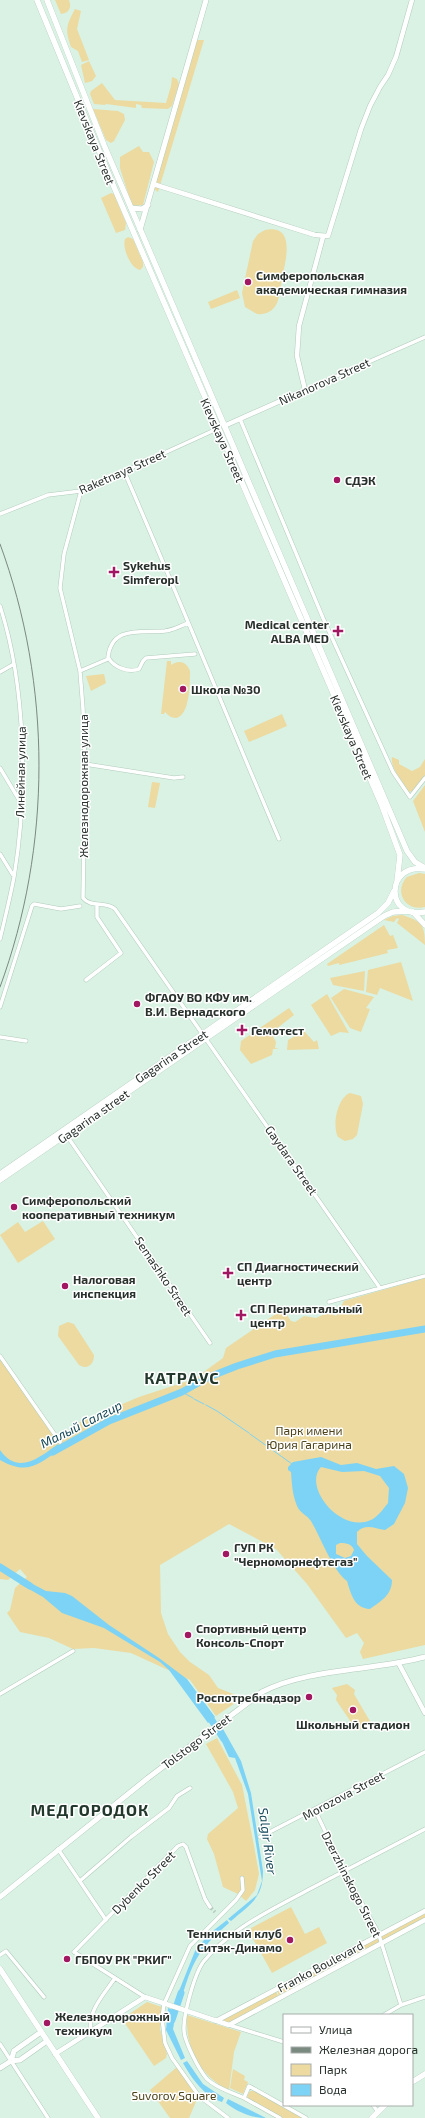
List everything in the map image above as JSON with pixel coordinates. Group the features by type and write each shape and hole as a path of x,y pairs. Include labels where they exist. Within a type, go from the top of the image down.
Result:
{"main road":[{"path":"33,0 47,23"},
{"name":"Kievskaya Street","path":"37,0 114,187 407,852 415,862 425,869"},
{"name":"Kievskaya Street","path":"47,0 82,90 221,427 382,806 400,854 397,881 394,890"},
{"path":"140,230 149,204 153,184 206,0"},
{"path":"131,208 142,209 149,204"},
{"path":"397,881 401,875 410,870 425,869"},
{"path":"394,890 397,903 411,912 425,925"},
{"name":"Gagarina Street","path":"0,1174 65,1132 378,914 388,903 394,890"},
{"name":"Gagarina Street","path":"205,1035 384,916 393,912 425,912"},
{"name":"Gagarina street","path":"0,1180 65,1132"},
{"name":"Tolstogo Street","path":"0,1897 58,1848 226,1718 262,1692 280,1684 299,1679 399,1664 425,1658"},
{"path":"0,1969 98,2118"},
{"path":"11,2061 14,2051 41,2032"},
{"path":"0,2068 11,2061 20,2060 47,2041"},
{"path":"413,2081 425,2074"},
{"path":"372,2118 384,2106"}],"street":[{"path":"153,184 323,237 329,235 344,181 370,106 388,75 396,57 412,0"},
{"path":"75,94 82,90"},
{"path":"305,390 297,356 300,326 323,237"},
{"name":"Nikanorova Street","path":"221,427 425,338"},
{"path":"240,419 325,623 393,772 410,797 425,778"},
{"name":"Raketnaya Street","path":"0,514 48,496 81,491 221,427"},
{"path":"124,471 279,839"},
{"name":"Железнодорожная улица","path":"81,491 64,554 60,588 80,671 83,709 85,764 82,895 87,902 110,906 115,909 205,1035"},
{"name":"Линейная улица","path":"0,606 6,625 14,664 22,732 21,804 14,876 0,939"},
{"path":"188,623 166,630 125,632 115,639 108,654 108,658 116,667 134,670 139,669 142,661 146,658 195,654"},
{"path":"80,671 108,658"},
{"path":"0,672 14,664"},
{"path":"85,764 174,778 183,776"},
{"path":"0,768 21,804"},
{"path":"0,854 14,876"},
{"path":"86,980 121,953 96,917 97,904"},
{"path":"0,1006 32,906 39,905 67,909 80,906"},
{"name":"Gaydara Street","path":"205,1035 380,1288"},
{"path":"0,1037 26,1041"},
{"name":"Semashko Street","path":"65,1132 210,1343"},
{"path":"329,1302 425,1276"},
{"path":"0,1356 60,1442"},
{"path":"0,1694 72,1650"},
{"path":"399,1664 425,1713"},
{"name":"Morozova Street","path":"260,1837 425,1752"},
{"path":"81,1880 130,1837 169,1808 177,1796 190,1788"},
{"name":"Dzerzhinskogo Street","path":"315,1810 344,1871 379,1935 401,2005"},
{"path":"280,2118 244,2098 212,2083 203,2074 185,2041 184,2026 184,2010 197,1973 203,1962 238,1929 425,1829"},
{"name":"Dybenko Street","path":"145,1997 74,1952 178,1846 183,1844 186,1847 205,1899 210,1907"},
{"name":"Dybenko Street","path":"58,1848 81,1880 91,1899 106,1920"},
{"path":"228,2118 199,2096 169,2053 162,2032 162,2018 166,2004 190,1946 236,1900 243,1890 242,1878"},
{"name":"Franko Boulevard","path":"216,2021 425,1911"},
{"path":"215,1912 220,1916"},
{"name":"Franko Boulevard","path":"229,2026 279,1997 425,1920"},
{"path":"0,1955 6,1951 44,1997"},
{"path":"91,2031 90,2026 94,2009 115,1978"},
{"path":"55,2054 145,1997 229,2026 283,2042"},
{"path":"386,2014 401,2005 425,1997"},
{"path":"0,2044 48,2118"},
{"path":"244,2098 249,2086 283,2105"},
{"path":"285,2106 306,2118"},
{"path":"373,2106 378,2112"}],"green space":[{"path":"55,0 69,0 69,10 66,13 61,14"},
{"path":"75,9 81,11 77,29 89,60 82,62 78,51 71,47 67,32 68,24"},
{"path":"196,40 204,40 158,192 153,188"},
{"path":"89,61 96,76 92,81 85,83 81,65"},
{"path":"172,77 177,79 179,84 172,106 168,109 142,108 141,105 136,104 136,108 94,104 90,94 91,91 102,83 115,100 166,103"},
{"path":"93,109 118,111 124,114 125,120 114,141 111,143 106,140"},
{"path":"139,146 143,152 149,152 154,162 143,205 132,206 120,168 120,157"},
{"path":"111,193 114,194 126,223 125,230 116,233 101,198"},
{"path":"265,230 275,230 282,233 287,246 278,302 270,311 257,314 245,307 242,293 253,241 258,234"},
{"path":"128,237 133,239 143,262 143,267 140,270 133,265 126,252 124,243 125,239"},
{"path":"237,290 240,298 211,309 208,302"},
{"path":"167,661 171,661 171,665 177,662 182,662 187,665 190,671 187,705 181,716 176,718 171,717 165,712 164,714 161,714"},
{"path":"104,674 106,683 91,691 86,676"},
{"path":"282,714 287,726 249,742 244,731"},
{"path":"392,757 399,760 399,764 412,771 420,767 425,759 425,775 412,791 409,792 398,775 393,766"},
{"path":"152,782 160,783 155,808 148,807"},
{"path":"425,785 425,832 413,801"},
{"path":"419,873 425,874 425,907 418,908 407,904 404,900 401,889 407,877"},
{"path":"402,915 414,919 421,924 424,932 425,945 397,923 399,919 397,918 394,922 384,920 393,916"},
{"path":"384,925 390,936 393,935 398,948 387,950 388,953 339,965 339,963 328,966 327,964"},
{"path":"401,962 413,1001 380,988 377,995 366,992 368,970"},
{"path":"365,971 364,991 333,985 330,978"},
{"path":"344,989 374,997 366,1008 370,1009 361,1032 350,1028 331,998"},
{"path":"327,994 349,1033 340,1032 331,1036 311,1005"},
{"path":"289,1008 294,1015 271,1033 276,1042 275,1048 279,1049 273,1049 272,1055 251,1064 240,1050 241,1041"},
{"path":"304,1031 314,1042 317,1040 319,1049 287,1050 288,1040"},
{"path":"350,1093 361,1096 363,1104 357,1135 353,1139 345,1141 338,1137 336,1132 336,1120 342,1100"},
{"path":"43,1221 55,1239 18,1263 0,1235 18,1222 25,1232"},
{"name":"Парк имени Юрия Гагарина","path":"425,1278 425,1645 363,1659 360,1652 364,1643 357,1633 346,1638 307,1584 276,1549 229,1524 160,1565 161,1613 168,1634 180,1652 190,1662 209,1675 218,1688 241,1697 241,1699 216,1716 190,1680 131,1653 94,1648 73,1649 49,1638 20,1632 7,1613 10,1610 15,1588 27,1577 20,1569 8,1580 0,1579 0,1359 56,1439 80,1422 139,1397 194,1379 223,1358 226,1348 283,1309 291,1321 295,1322 304,1316 316,1318 329,1312 336,1316 344,1301"},
{"path":"68,1322 74,1324 94,1355 94,1359 90,1366 85,1367 79,1365 58,1336 59,1326"},
{"name":"Школьный стадион","path":"347,1684 355,1690 354,1694 371,1723 357,1731 336,1700 337,1695 332,1688"},
{"path":"217,1738 242,1785 259,1874 255,1890 246,1901 238,1894 223,1887 214,1854 207,1839 208,1834 238,1808 233,1792 206,1744"},
{"name":"Теннисный клуб Ситэк-Динамо","path":"291,1907 305,1934 319,1927 327,1943 272,1973 252,1937 251,1928"},
{"path":"425,1913 425,1919 383,1942 381,1936"},
{"path":"379,1937 381,1943 279,1996 277,1990"},
{"path":"276,1991 278,1996 229,2024 220,2021"},
{"path":"147,2002 162,2007 160,2029 167,2054 166,2058 154,2066 122,2019"},
{"path":"187,2015 241,2032 234,2052 229,2090 218,2084 210,2077 196,2059 188,2038"},
{"name":"Suvorov Square","path":"177,2067 198,2097 189,2118 170,2118 150,2090"},
{"path":"233,2069 245,2076 244,2080 248,2082 243,2094 230,2088"},
{"path":"250,2091 255,2091 303,2118 283,2118 249,2099 247,2096"}],"water":[{"path":"58,1444 61,1449 39,1463 26,1468 10,1465 0,1460 0,1450 7,1458 14,1462 29,1462"},
{"path":"321,1457 341,1465 357,1463 376,1469 394,1466 404,1474 408,1488 405,1503 394,1524 385,1530 367,1527 360,1529 357,1532 357,1544 392,1580 392,1585 388,1594 370,1609 360,1606 354,1600 347,1581 332,1562 311,1521 297,1506 293,1493 291,1472 288,1470 288,1467 293,1462","holes":["321,1467 342,1472 364,1471 380,1476 389,1488 388,1503 373,1519 361,1522 349,1521 328,1507 321,1497 317,1486 317,1476","340,1543 352,1546 354,1550 351,1556 345,1558 336,1554 336,1545"]},
{"path":"25,1580 46,1591 65,1593 72,1596 109,1625 159,1658 187,1679 215,1717 208,1723 169,1670 160,1662 104,1628 62,1613 43,1597 20,1584"},
{"path":"223,1729 241,1761 251,1793 263,1871 262,1881 248,1794 235,1758 229,1757 218,1733"},
{"path":"262,1882 258,1895 231,1921 228,1919 257,1895"},
{"path":"227,1920 229,1923 209,1942 197,1958 188,1977 180,2003 175,2001 195,1951 209,1934"},
{"path":"168,2008 174,2010 176,2013 173,2029 185,2058 181,2060 166,2030"},
{"path":"187,2061 203,2084 224,2098 222,2102 210,2096 199,2086 183,2063"},
{"path":"228,2099 266,2118 250,2116 240,2112 226,2103"}],"waterway":[{"name":"Малый Салгир","path":"53,1452 109,1421 182,1392 209,1377 237,1366 275,1354 425,1329"},
{"path":"182,1392 193,1398"},
{"path":"194,1399 204,1404"},
{"path":"206,1405 249,1433"},
{"path":"250,1434 292,1464"},
{"name":"Salgir River","path":"0,1567 30,1586"},
{"name":"Salgir River","path":"207,1713 224,1739"},
{"name":"Salgir River","path":"172,2020 181,1993"}],"tunnel":[{"path":"210,1907 215,1912"}],"railway":[{"path":"0,544 17,598 29,653 37,709 39,766 37,822 29,878 17,933 0,987"}],"place":[{"name":"Симферопольская академическая гимназия","path":"248,282"},
{"name":"СДЭК","path":"337,480"},
{"name":"Sykehus Simferopl","path":"114,572"},
{"name":"Medical center ALBA MED","path":"338,631"},
{"name":"Школа №30","path":"183,689"},
{"name":"ФГАОУ ВО КФУ им. В.И. Вернадского","path":"137,1004"},
{"name":"Гемотест","path":"242,1030"},
{"name":"Симферопольский кооперативный техникум","path":"14,1207"},
{"name":"СП Диагностический центр","path":"228,1273"},
{"name":"Налоговая инспекция","path":"65,1286"},
{"name":"СП Перинатальный центр","path":"241,1315"},
{"name":"ГУП РК \"Черноморнефтегаз\"","path":"226,1554"},
{"name":"Спортивный центр Консоль-Спорт","path":"188,1635"},
{"name":"Роспотребнадзор","path":"309,1697"},
{"name":"Школьный стадион","path":"353,1710"},
{"name":"Теннисный клуб Ситэк-Динамо","path":"290,1940"},
{"name":"ГБПОУ РК \"РКИГ\"","path":"67,1959"},
{"name":"Железнодорожный техникум","path":"47,2023"}],"district":[{"name":"КАТРАУС","path":"182,1377"},
{"name":"МЕДГОРОДОК","path":"90,1809"}]}
